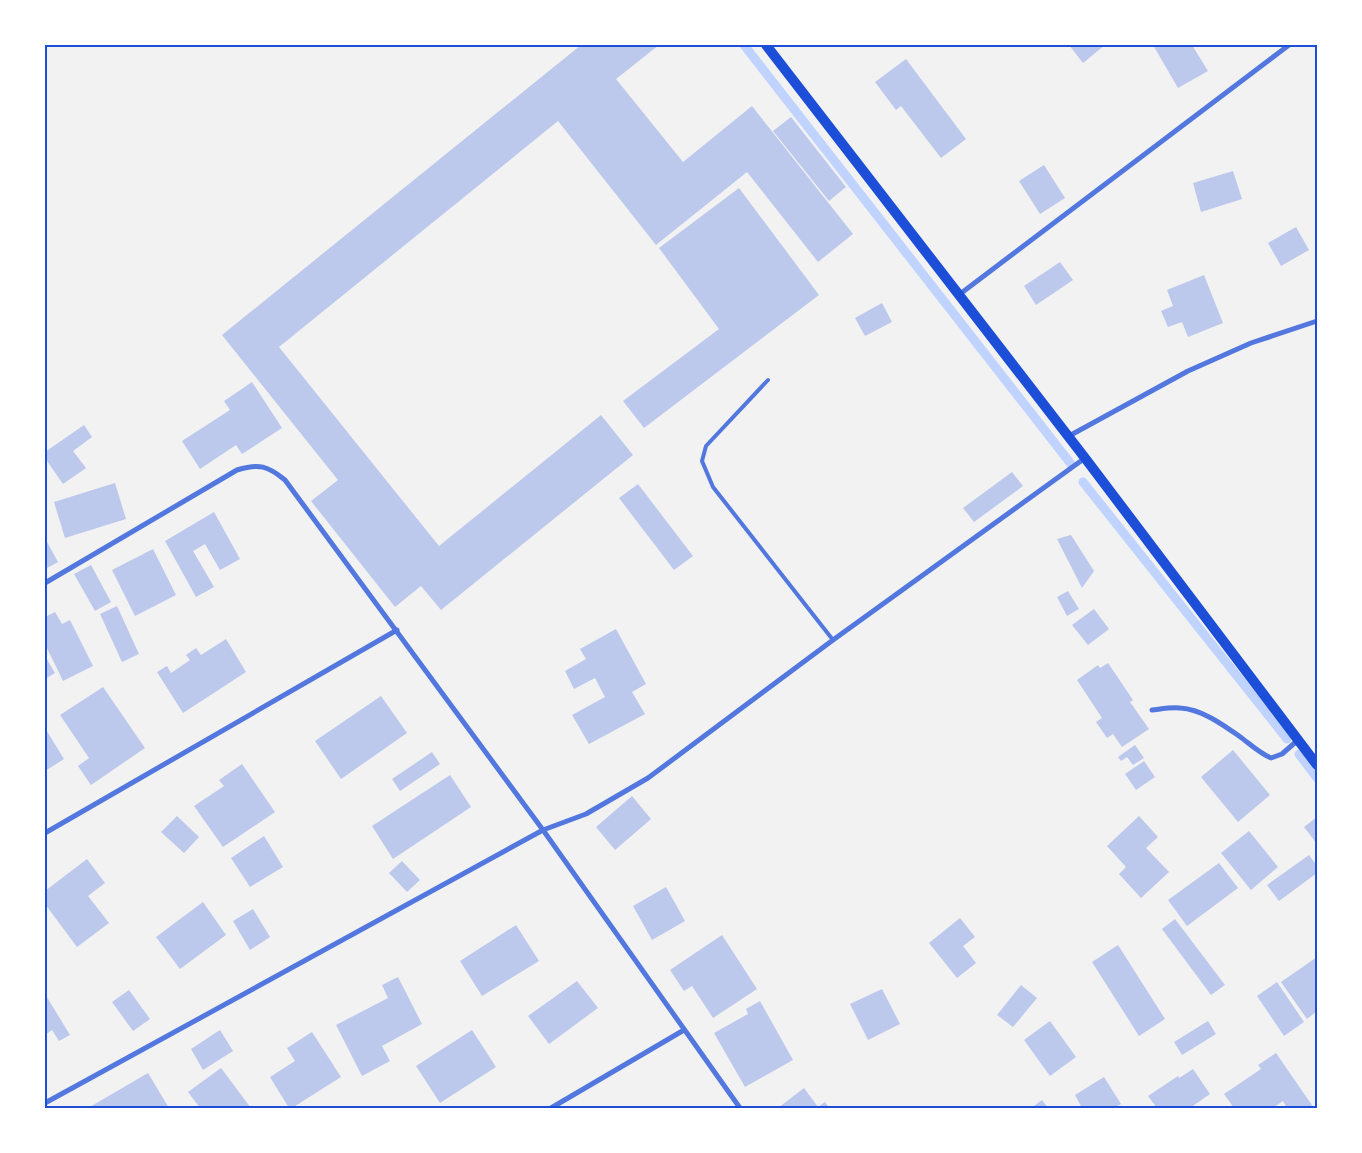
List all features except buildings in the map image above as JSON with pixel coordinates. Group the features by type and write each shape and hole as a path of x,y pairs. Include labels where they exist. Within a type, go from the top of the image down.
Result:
{"main road":[{"path":"766,45 1069,436 1317,765"}],"street":[{"path":"960,294 1289,45"},
{"path":"1069,436 1167,382 1215,359 1251,343 1317,321"},
{"path":"45,1103 543,830 586,814 648,778 833,640 1085,458"},
{"path":"45,583 237,470 249,466 261,466 274,471 285,480 397,630 543,830 740,1108"},
{"path":"45,833 397,630"},
{"path":"1152,710 1177,707 1191,709 1206,715 1240,737 1262,755 1271,758 1282,754 1298,740"},
{"path":"551,1108 684,1030"}],"lane":[{"path":"768,380 706,446 702,461 713,487 833,640"}],"waterway":[{"path":"744,45 1071,464"},
{"path":"1083,482 1287,739"},
{"path":"1299,754 1317,778"}]}
